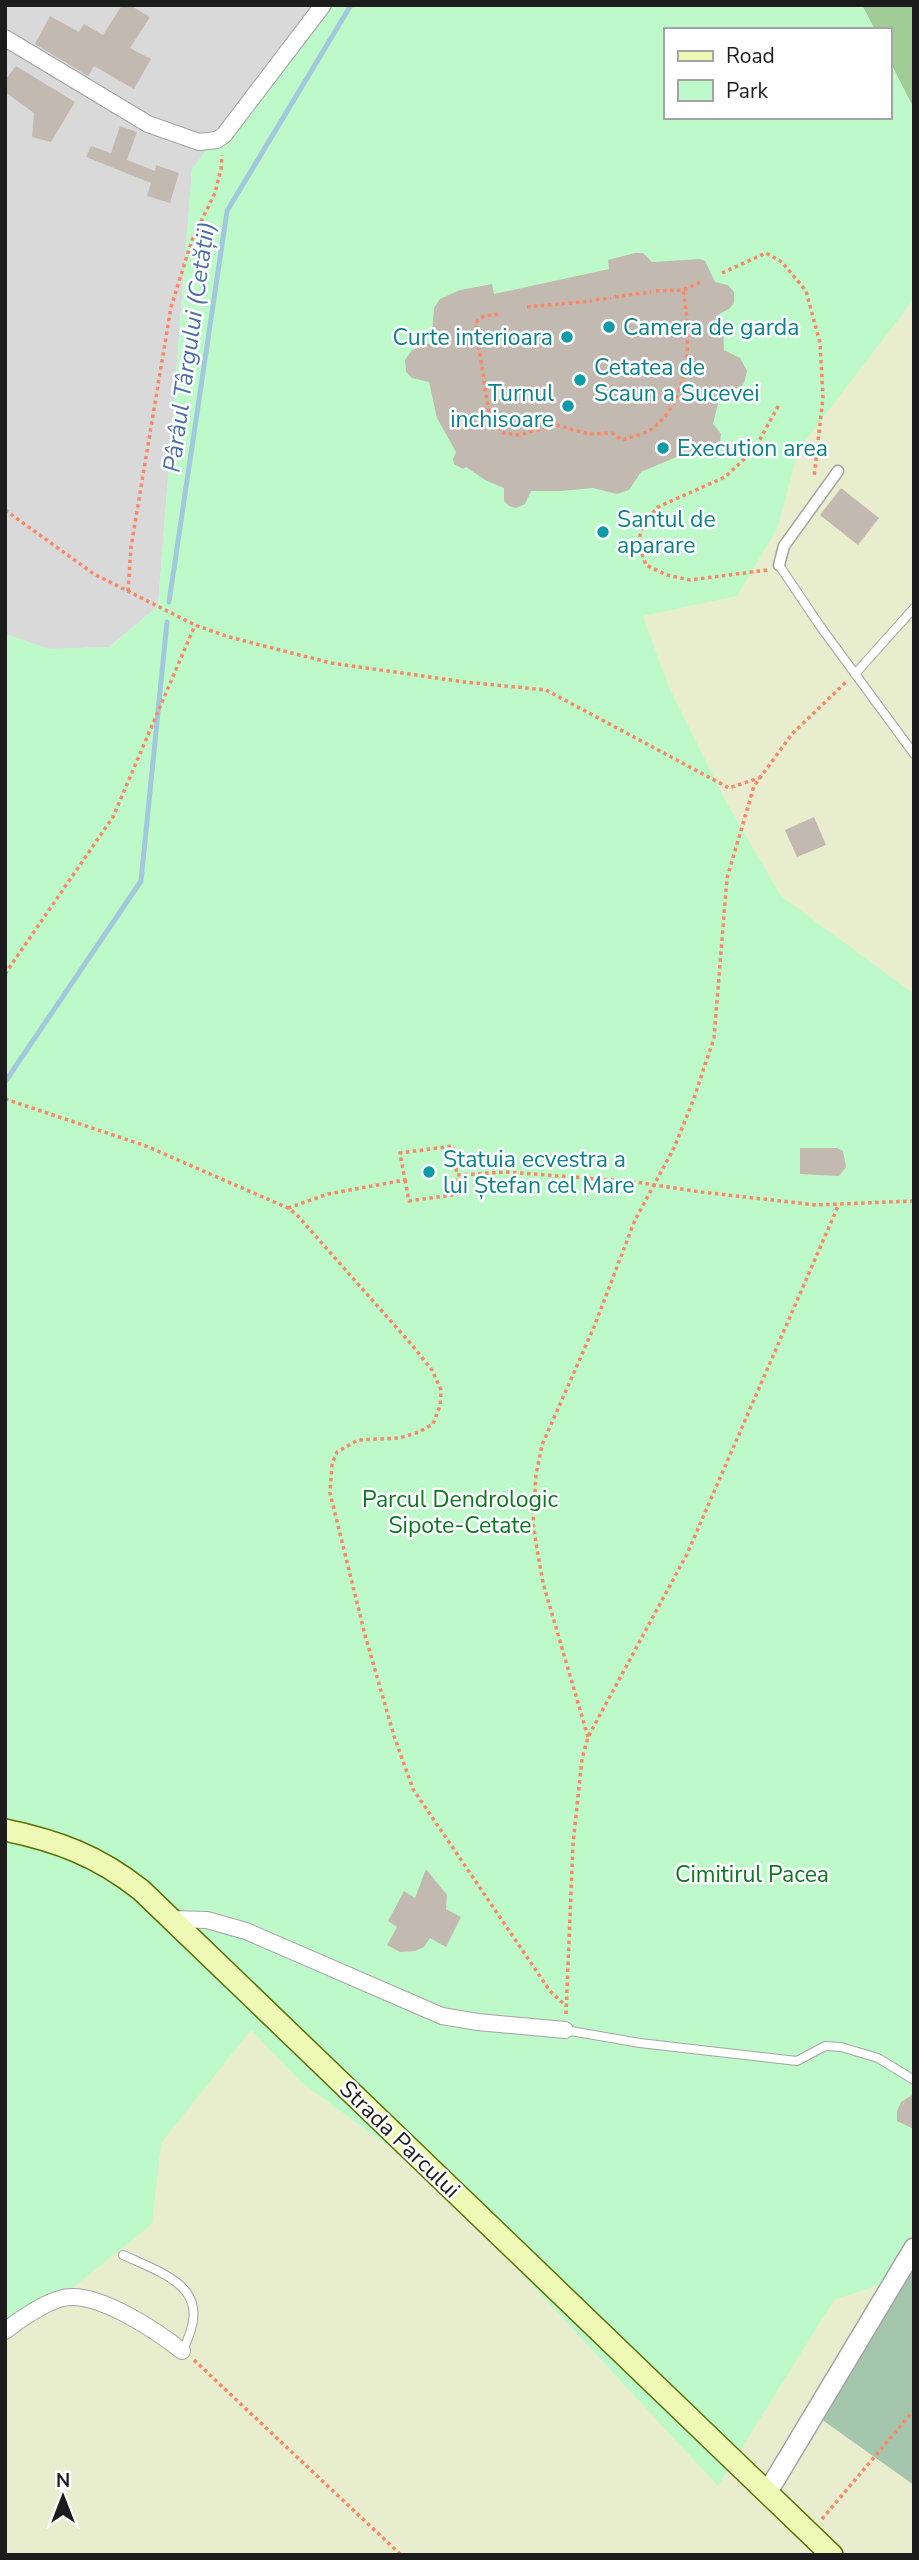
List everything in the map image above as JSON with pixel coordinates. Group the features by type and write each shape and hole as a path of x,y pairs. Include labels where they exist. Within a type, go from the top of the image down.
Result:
{"main road":[{"name":"Strada Parcului","path":"5,1830 80,1852 114,1868 141,1889 832,2555"}],"street":[{"path":"5,38 148,124 199,142 217,140 224,135 323,5"},
{"path":"779,565 784,546 838,471"},
{"path":"171,1919 207,1920 246,1931 442,2016 565,2030"},
{"path":"766,2493 914,2248"},
{"path":"5,2331 28,2313 70,2297 98,2302 135,2320 182,2351"}],"lane":[{"path":"779,565 914,754"},
{"path":"855,674 914,608"},
{"path":"565,2030 640,2043 797,2061 825,2046 841,2047 877,2058 914,2080"},
{"path":"123,2256 172,2279 188,2292 195,2308 191,2333 182,2351"}],"path":[{"path":"128,591 131,547 171,307 192,240 215,193 222,155 217,140"},
{"path":"722,274 766,253 782,262 806,291 820,344 823,397 815,474 810,485"},
{"path":"527,307 683,290 703,281"},
{"path":"498,314 484,316 475,323 489,413 503,433 518,435 556,425 589,434 612,433 622,440 652,428 678,398 688,349 683,290"},
{"path":"779,565 765,571 690,580 667,575 646,565 638,543 643,524 658,507 725,477 754,450 780,403"},
{"path":"5,510 94,574 195,625 229,637 331,663 546,690 729,789 760,777"},
{"path":"5,974 113,817 195,625"},
{"path":"588,1737 543,1583 533,1524 536,1475 542,1445 594,1327 622,1249 674,1148 714,1038 727,878 754,786 792,734 855,674"},
{"path":"5,1098 146,1146 288,1208 432,1370 441,1390 440,1406 433,1424 419,1433 399,1438 358,1440 337,1452 332,1464 331,1493 365,1635 397,1746 414,1789 550,1991 566,2006"},
{"path":"453,1146 459,1194 409,1201 405,1180 400,1153 453,1146"},
{"path":"457,1175 506,1172 635,1182 816,1205 914,1201"},
{"path":"288,1208 328,1194 405,1180"},
{"path":"565,2030 573,1843 582,1759 588,1737 687,1554 839,1204"},
{"path":"182,2351 401,2555"},
{"path":"809,2533 914,2410"}],"shaded area":[{"path":"5,5 322,5 192,170 158,606 109,647 49,649 5,634"}],"green space":[{"name":"Parcul Dendrologic Sipote-Cetate","path":"322,5 862,5 874,28 664,28 664,119 891,119 891,64 914,109 914,299 799,449 777,529 737,596 643,616 668,685 728,805 781,896 914,994 914,2273 834,2300 718,2486 436,2181 301,2082 251,2030 161,2143 152,2224 5,2338 5,634 49,649 109,647 158,606 192,169 252,88"},
{"path":"862,5 914,5 914,109 891,64 891,28 874,28"},
{"path":"914,299 914,994 781,896 728,805 668,685 643,616 737,596 777,529 799,449"},
{"path":"251,2030 301,2082 436,2181 718,2485 834,2300 914,2273 914,2555 5,2555 5,2338"},
{"path":"914,2248 914,2485 814,2414"}],"building":[{"path":"122,5 130,5 150,17 130,48 151,59 134,89 94,66 88,76 35,44 50,16 79,32 84,24 103,35"},
{"path":"16,66 75,102 51,142 32,137 34,113 5,92 5,80"},
{"path":"120,126 137,132 127,160 155,171 156,165 179,173 170,203 147,196 151,183 86,157 91,146 111,153"},
{"name":"Cetatea de Scaun a Sucevei","path":"643,253 652,262 700,259 705,261 715,282 728,285 734,292 734,303 719,314 723,324 724,350 740,358 747,371 740,388 721,391 713,424 721,434 720,444 711,455 697,456 688,452 641,472 629,490 617,494 593,488 531,491 525,504 516,508 509,506 504,501 504,488 485,480 466,467 463,469 454,464 456,452 437,418 429,382 412,378 406,372 405,360 412,350 431,343 434,308 440,299 460,290 492,284 494,294 609,269 608,260"},
{"path":"841,488 879,518 858,545 820,515"},
{"path":"814,817 826,845 797,857 785,830"},
{"path":"800,1148 837,1148 843,1151 846,1167 839,1176 800,1174"},
{"path":"426,1869 447,1895 446,1909 461,1917 446,1947 430,1938 424,1947 400,1952 387,1945 397,1927 388,1921 404,1891 415,1898"},
{"path":"914,2094 914,2129 897,2121 897,2111 901,2102"}],"waterway":[{"name":"Pârâul Târgului (Cetății)","path":"169,602 227,211 351,5"},
{"name":"Pârâul Târgului (Cetății)","path":"5,1082 141,881 167,622"}],"place":[{"name":"Camera de garda","path":"609,327"},
{"name":"Curte interioara","path":"567,337"},
{"name":"Cetatea de Scaun a Sucevei","path":"580,380"},
{"name":"Turnul inchisoare","path":"568,406"},
{"name":"Execution area","path":"663,448"},
{"name":"Santul de aparare","path":"603,532"},
{"name":"Statuia ecvestra a lui Ștefan cel Mare","path":"429,1172"}],"park label":[{"name":"Cimitirul Pacea","path":"752,1874"}]}
